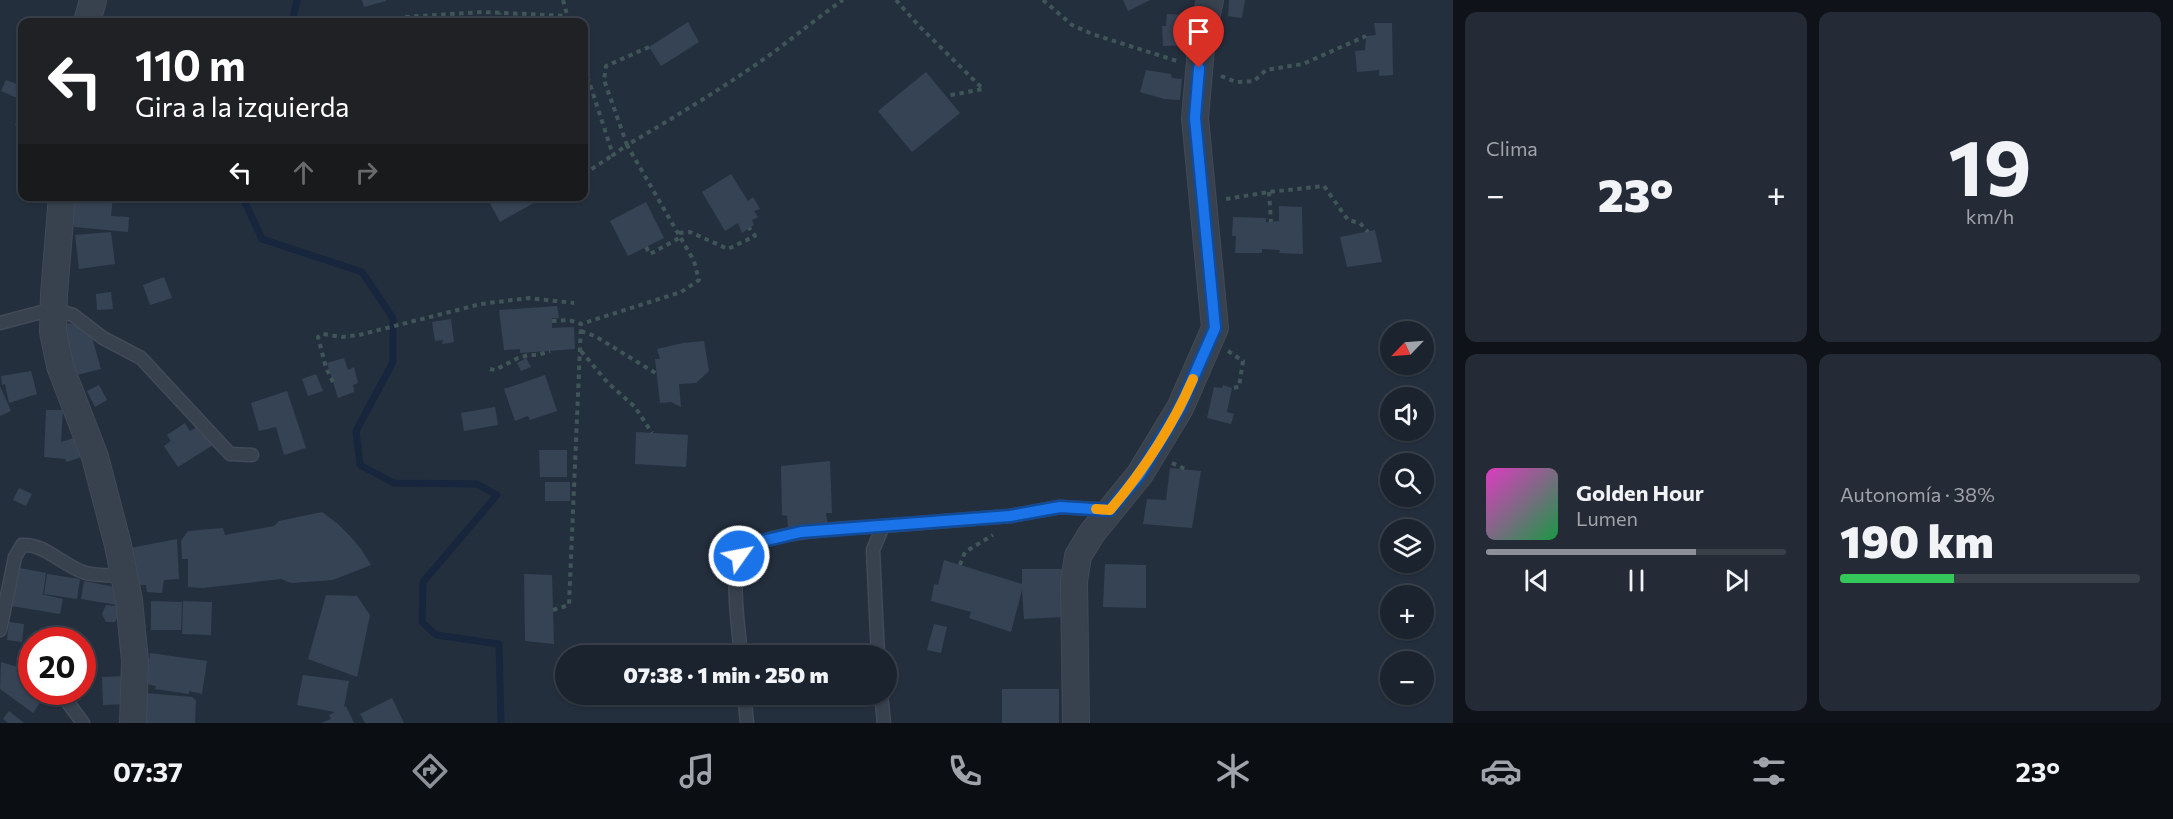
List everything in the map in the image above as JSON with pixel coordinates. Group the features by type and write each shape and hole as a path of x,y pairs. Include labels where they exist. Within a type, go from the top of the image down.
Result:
{"street":[{"path":"88,18 93,0"},
{"path":"1076,723 1074,581 1078,556 1092,533 1140,474 1180,408 1215,328 1195,118 1202,37 1210,0"},
{"path":"62,201 53,332 60,366 95,457 118,545 129,600 135,661 133,723"}],"lane":[{"path":"0,322 53,309 73,315 103,338 141,358 230,454 252,455"},
{"path":"740,645 736,576 739,556 748,547 758,542 801,532 1013,515 1060,507 1110,510"},
{"path":"877,645 873,550 883,526"},
{"path":"0,630 15,557 22,545 33,544 59,561 86,573 124,576"},
{"path":"70,705 83,723"},
{"path":"745,705 747,723"},
{"path":"882,705 884,723"}],"path":[{"path":"588,171 627,145 712,95 843,0"},
{"path":"896,0 983,89 946,96"},
{"path":"1043,0 1072,25 1092,34 1236,82 1254,81 1266,70 1303,64 1366,36"},
{"path":"403,18 483,12 567,16 563,1"},
{"path":"497,18 500,13"},
{"path":"552,321 569,320 581,324 681,292 699,280 694,261 627,145 604,80 606,66 649,47"},
{"path":"588,78 613,155"},
{"path":"1202,203 1324,186 1348,220 1359,223 1368,232"},
{"path":"1269,192 1271,222"},
{"path":"646,247 650,254 680,235 690,232 728,249 755,236 749,228"},
{"path":"333,382 326,368 318,337 323,334 342,337 359,335 481,304 520,299 574,303"},
{"path":"553,610 569,605 581,324"},
{"path":"581,331 595,336 657,374"},
{"path":"1211,339 1243,361 1239,387 1232,388"},
{"path":"490,369 495,370 518,358 529,355 538,356 550,351"},
{"path":"580,351 608,383 635,407 652,433"},
{"path":"960,565 965,552 1002,531 1013,515"}],"building":[{"path":"362,0 386,0 386,1 364,7"},
{"path":"1123,0 1150,0 1128,11"},
{"path":"1229,0 1245,0 1242,18 1228,16"},
{"path":"1167,14 1188,15 1186,26 1189,26 1189,45 1163,46 1162,26 1166,26"},
{"path":"688,22 699,42 661,66 649,47"},
{"path":"1374,23 1392,23 1393,75 1379,76 1379,70 1357,72 1355,51 1365,50 1366,36 1376,35"},
{"path":"1146,70 1171,74 1172,78 1182,79 1180,100 1164,99 1140,92"},
{"path":"926,72 960,113 912,152 878,111"},
{"path":"6,80 18,84 18,98 1,91"},
{"path":"731,174 748,201 753,197 760,209 754,211 758,217 752,220 754,225 742,233 738,223 725,231 702,192"},
{"path":"74,201 112,201 111,216 129,217 128,232 74,227"},
{"path":"489,201 537,201 500,222"},
{"path":"646,202 664,238 628,256 610,221"},
{"path":"1279,206 1302,207 1303,254 1279,253 1280,250 1262,249 1262,253 1235,253 1236,236 1232,236 1233,217 1266,218 1266,222 1279,221"},
{"path":"1375,230 1382,262 1347,267 1340,237"},
{"path":"111,232 115,264 79,269 75,235"},
{"path":"164,277 172,298 150,305 143,285"},
{"path":"111,292 113,309 97,310 96,294"},
{"path":"557,306 559,318 552,318 552,328 574,327 575,349 520,353 520,349 504,350 499,310"},
{"path":"451,319 454,342 442,344 443,340 435,341 432,322"},
{"path":"70,323 85,331 90,330 101,369 73,376 64,325"},
{"path":"704,341 709,371 696,383 679,384 681,407 671,402 660,403 655,359 660,359 657,349"},
{"path":"344,358 348,370 354,367 358,383 353,385 354,392 338,398 327,363"},
{"path":"526,358 531,367 521,371 517,363"},
{"path":"31,371 37,394 9,403 1,376"},
{"path":"316,374 323,391 308,396 302,379"},
{"path":"545,375 557,411 530,420 528,416 515,421 504,389"},
{"path":"99,385 107,400 95,407 87,391"},
{"path":"1223,385 1232,388 1227,412 1234,414 1231,424 1207,418 1214,387 1222,388"},
{"path":"0,386 11,411 0,416"},
{"path":"287,391 306,448 284,455 276,427 259,431 251,403"},
{"path":"495,407 498,425 464,431 461,413"},
{"path":"46,410 63,410 61,442 83,435 90,454 67,462 65,459 44,457"},
{"path":"185,423 190,431 200,425 213,445 178,467 164,446 171,441 167,435"},
{"path":"636,432 688,435 686,467 635,464"},
{"path":"539,450 567,450 567,477 540,477"},
{"path":"830,461 832,513 826,513 828,526 788,529 787,516 782,515 781,466"},
{"path":"1170,468 1201,471 1192,528 1143,524 1147,499 1166,500"},
{"path":"545,482 570,482 570,501 545,501"},
{"path":"19,488 32,494 26,506 13,500"},
{"path":"322,512 350,536 371,565 333,580 291,583 281,579 203,588 188,587 188,559 182,559 181,541 188,531 223,528 225,535 274,526 279,521"},
{"path":"177,539 179,579 164,580 162,593 147,592 146,585 137,585 130,548"},
{"path":"944,560 1022,584 1022,569 1062,569 1063,617 1024,619 1022,590 1011,632 969,618 971,612 931,601 934,584 938,585"},
{"path":"1105,564 1146,565 1146,608 1103,607"},
{"path":"20,568 46,573 43,594 41,594 63,599 60,614 11,606"},
{"path":"47,574 80,579 77,599 44,594"},
{"path":"524,574 552,575 554,644 525,641"},
{"path":"84,581 120,588 117,605 81,599"},
{"path":"326,595 357,596 370,615 357,677 308,659"},
{"path":"151,601 182,602 181,630 151,630"},
{"path":"183,601 212,602 211,635 182,634"},
{"path":"106,605 116,606 119,614 115,622 106,622 102,614"},
{"path":"9,622 24,624 24,627 18,627 18,641 7,640"},
{"path":"934,624 947,627 941,653 927,650"},
{"path":"150,653 207,661 202,694 155,689 156,686 146,684"},
{"path":"1,662 18,667 18,702 0,689"},
{"path":"303,675 349,681 344,707 346,706 354,723 321,723 331,719 329,715 335,712 297,705"},
{"path":"126,676 128,704 103,705 102,677"},
{"path":"1002,689 1059,689 1059,723 1002,723"},
{"path":"145,693 192,697 196,700 195,723 142,723"},
{"path":"392,698 404,723 365,723 360,714"},
{"path":"22,705 38,705 33,713"},
{"path":"9,711 24,723 8,723 3,719"}],"waterway":[{"path":"293,18 297,0"},
{"path":"244,201 262,239 362,272 393,318 393,362 356,431 360,465 394,483 477,484 497,495 423,582 422,622 436,635 499,644 501,723"}],"slow traffic":[{"path":"1096,509 1110,510 1140,474 1180,408 1193,379"}],"route":[{"path":"739,556 748,547 758,542 801,532 1010,516 1060,507 1110,510 1140,474 1180,408 1215,328 1195,118 1199,68"}]}
